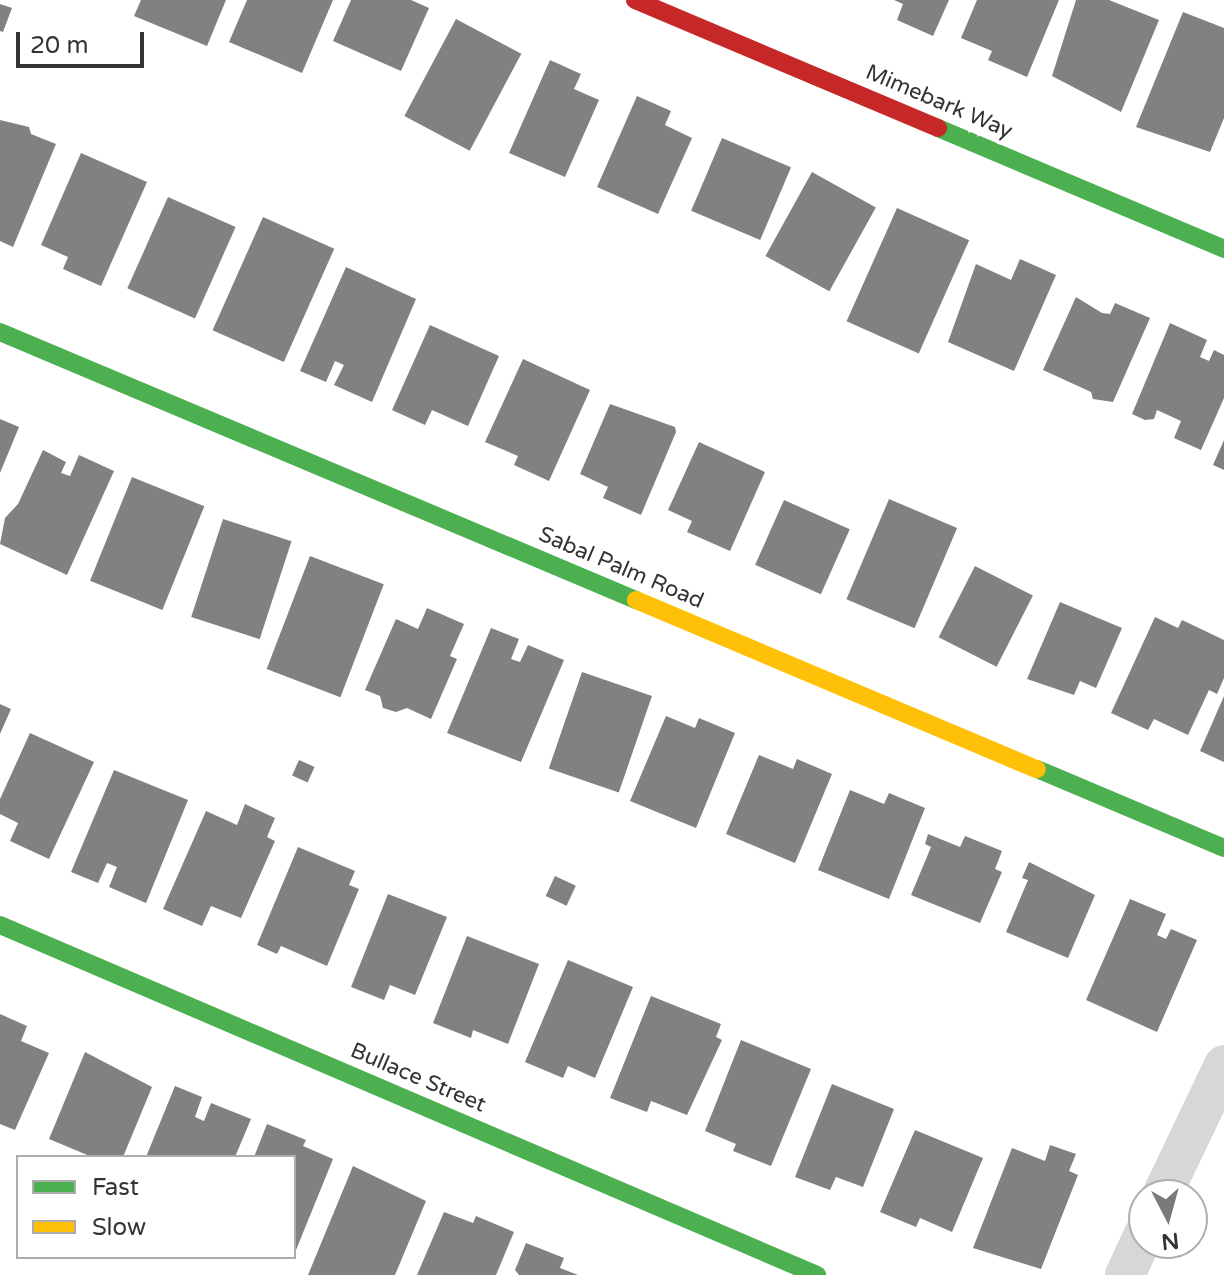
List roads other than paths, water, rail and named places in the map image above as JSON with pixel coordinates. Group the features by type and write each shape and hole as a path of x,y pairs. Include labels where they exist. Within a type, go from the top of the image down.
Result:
{"street":[{"name":"Mimebark Way","path":"635,0 1224,249"},
{"name":"Sabal Palm Road","path":"0,332 1224,848"},
{"name":"Bullace Street","path":"0,925 817,1275"},
{"path":"1170,1179 1224,1065"}]}
